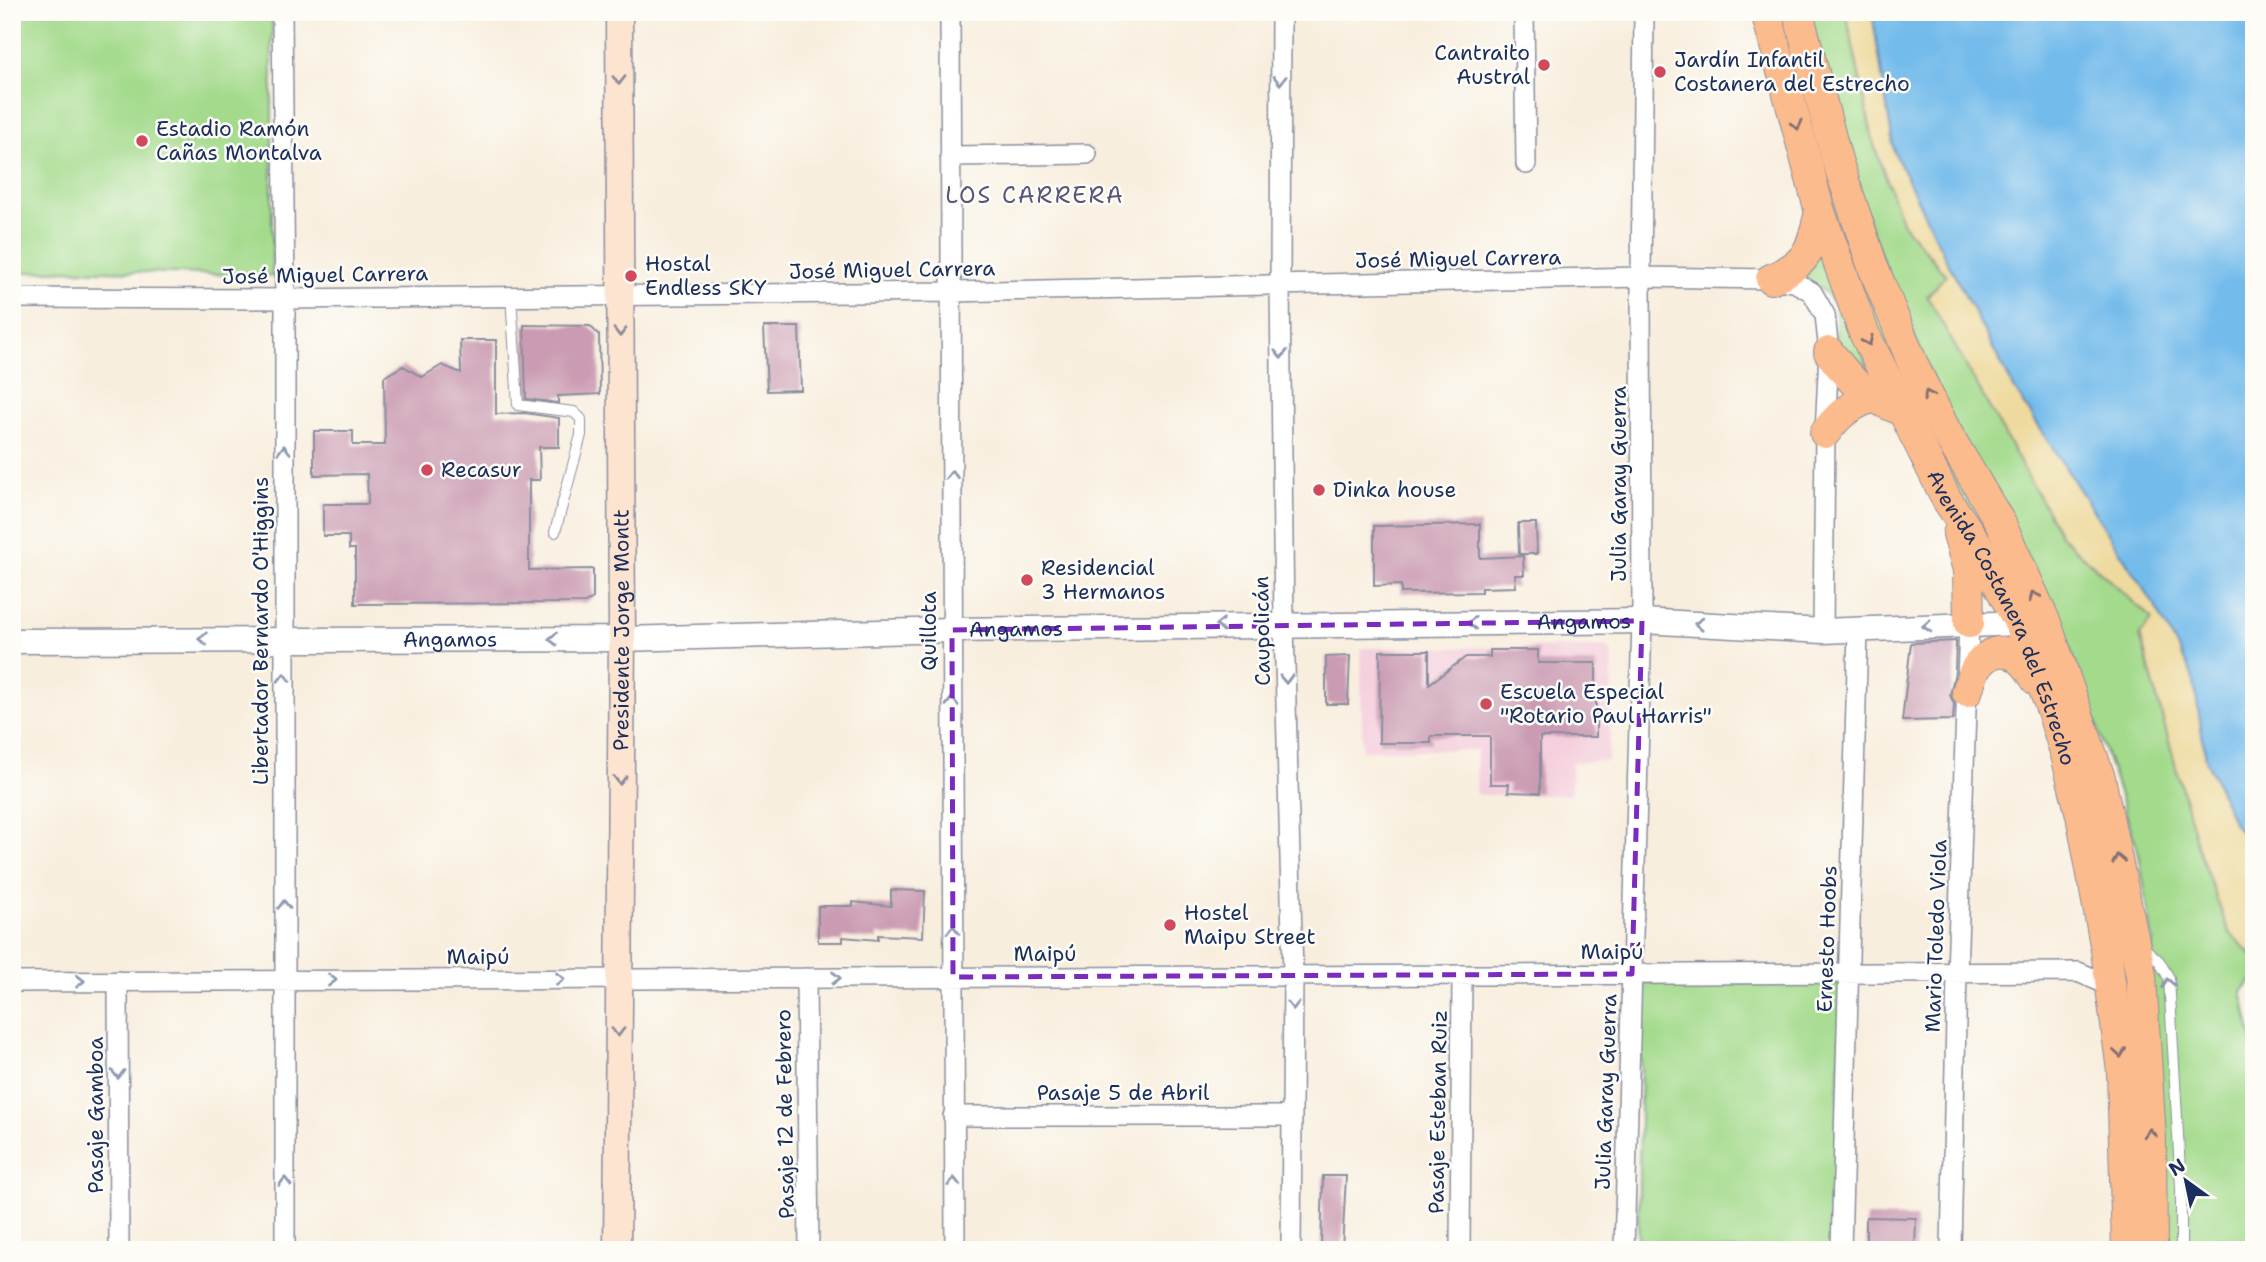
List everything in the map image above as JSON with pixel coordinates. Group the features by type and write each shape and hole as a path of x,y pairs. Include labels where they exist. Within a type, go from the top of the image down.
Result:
{"main road":[{"name":"Presidente Jorge Montt","path":"617,1250 622,639 619,12"},
{"name":"Avenida Costanera del Estrecho","path":"1766,12 1820,212 1864,333 1947,500 1977,544 2019,623 2053,711 2081,816 2111,986 2122,1071 2127,1250"},
{"name":"Avenida Costanera del Estrecho","path":"1798,12 1837,160 1873,267 1915,369 1947,433 2001,524 2059,654 2101,778 2141,975 2151,1139 2150,1250"},
{"path":"1771,279 1790,271 1811,249 1820,212"},
{"path":"1829,352 1849,379 1871,398 1900,410"},
{"path":"1825,433 1835,419 1852,404 1871,398"},
{"path":"1947,500 1968,570 1969,623"},
{"path":"2019,623 2059,654"},
{"path":"1967,692 1976,668 1986,658 2004,652 2017,655 2029,668 2053,711"},
{"path":"2106,950 2127,898"},
{"path":"2126,1217 2150,1250"}],"street":[{"name":"Libertador Bernardo O'Higgins","path":"282,12 285,299 285,1250"},
{"name":"Quillota","path":"950,12 955,1250"},
{"name":"Caupolicán","path":"1281,12 1280,286 1284,624 1293,976 1292,1250"},
{"path":"1524,12 1526,164"},
{"name":"Julia Garay Guerra","path":"1624,1250 1642,621 1641,277 1644,12"},
{"path":"950,156 1087,154"},
{"name":"José Miguel Carrera","path":"12,298 285,299 951,292 1641,277 1771,279"},
{"path":"1771,279 1794,282 1812,292 1825,315 1829,352 1825,433 1823,631"},
{"name":"Angamos","path":"12,641 284,638 622,639 1284,624 1642,621 1823,631 2019,623"},
{"name":"Mario Toledo Viola","path":"1951,1250 1969,623"},
{"name":"Ernesto Hoobs","path":"1841,1250 1858,630"},
{"path":"2078,972 2106,950"},
{"name":"Maipú","path":"12,982 2078,972 2111,986"},
{"name":"Pasaje Esteban Ruiz","path":"1460,1250 1462,975"},
{"name":"Pasaje 12 de Febrero","path":"806,978 809,1250"},
{"name":"Pasaje Gamboa","path":"118,981 119,1250"},
{"name":"Pasaje 5 de Abril","path":"954,1116 1292,1116"}],"lane":[{"path":"511,295 518,405 574,412 581,419 581,435 555,532"},
{"path":"2134,939 2160,961 2169,978 2181,1188 2181,1250"}],"highlighted area":[{"path":"1642,621 1632,974 953,977 952,630"}],"shaded area":[{"name":"Escuela Especial \"Rotario Paul Harris\"","path":"1608,647 1613,657 1608,761 1572,762 1571,795 1476,795 1477,750 1362,750 1361,648"}],"green space":[{"name":"Estadio Ramón Cañas Montalva","path":"12,12 272,12 272,276 69,270 12,273"},
{"path":"1778,12 1787,12 1984,520 2037,621 1988,541 1893,372 1852,280"},
{"path":"1808,12 1846,12 1874,145 1903,223 1946,276 2061,535 2152,619 2140,635 2198,848 2229,932 2254,957 2254,979 2242,991 2254,1048 2254,1250 2162,1250 2149,975 2153,942 2139,854 2078,668 2055,609 1946,410 1874,241"},
{"path":"1819,245 1878,391 1842,362 1836,342 1836,314 1832,300 1815,285 1793,276"},
{"path":"1642,982 1838,983 1842,997 1833,1250 1638,1250"}],"sand":[{"path":"1846,12 1872,12 1894,151 1946,259 2014,388 2155,606 2194,677 2206,759 2234,824 2254,844 2254,957 2229,932 2198,848 2140,635 2152,619 2061,536 1927,296 1946,275 1903,224 1874,145"}],"water":[{"path":"1872,12 2254,12 2254,844 2234,824 2206,759 2193,677 2155,606 2014,388 1946,259 1894,151"}],"building":[{"path":"524,325 590,326 599,335 600,394 558,396 558,403 526,399"},
{"path":"764,327 799,327 801,390 767,391"},
{"name":"Recasur","path":"460,340 496,340 496,414 525,413 559,418 559,447 539,447 540,480 529,480 529,570 593,569 593,598 585,603 355,604 355,549 349,549 349,536 323,536 323,504 368,504 367,474 314,475 314,431 353,431 353,445 385,445 384,377 403,366 422,377 442,365 461,373"},
{"path":"1518,523 1536,523 1537,554 1519,554"},
{"path":"1480,524 1480,558 1523,556 1524,575 1515,575 1516,587 1481,588 1481,592 1401,593 1401,585 1374,586 1374,526"},
{"path":"1956,641 1955,672 1950,695 1954,704 1953,720 1902,721 1911,643"},
{"name":"Escuela Especial \"Rotario Paul Harris\"","path":"1490,650 1538,650 1538,663 1596,663 1596,737 1540,737 1540,793 1508,792 1509,784 1490,784 1490,736 1431,736 1431,743 1379,743 1380,651 1429,651 1429,684 1466,657 1490,657"},
{"path":"1350,656 1348,704 1326,704 1326,657"},
{"path":"891,890 925,891 923,937 878,935 878,940 843,937 843,942 818,942 818,906 853,906 853,902 891,906"},
{"path":"1323,1176 1346,1176 1342,1250 1321,1250"},
{"path":"1866,1217 1916,1218 1915,1250 1866,1250"}],"place":[{"name":"Cantraito Austral","path":"1544,65"},
{"name":"Jardín Infantil Costanera del Estrecho","path":"1660,72"},
{"name":"Estadio Ramón Cañas Montalva","path":"142,141"},
{"name":"Hostal Endless SKY","path":"631,276"},
{"name":"Recasur","path":"427,470"},
{"name":"Dinka house","path":"1319,490"},
{"name":"Residencial 3 Hermanos","path":"1027,580"},
{"name":"Escuela Especial \"Rotario Paul Harris\"","path":"1486,704"},
{"name":"Hostel Maipu Street","path":"1170,925"}],"district":[{"name":"LOS CARRERA","path":"1035,195"}]}
